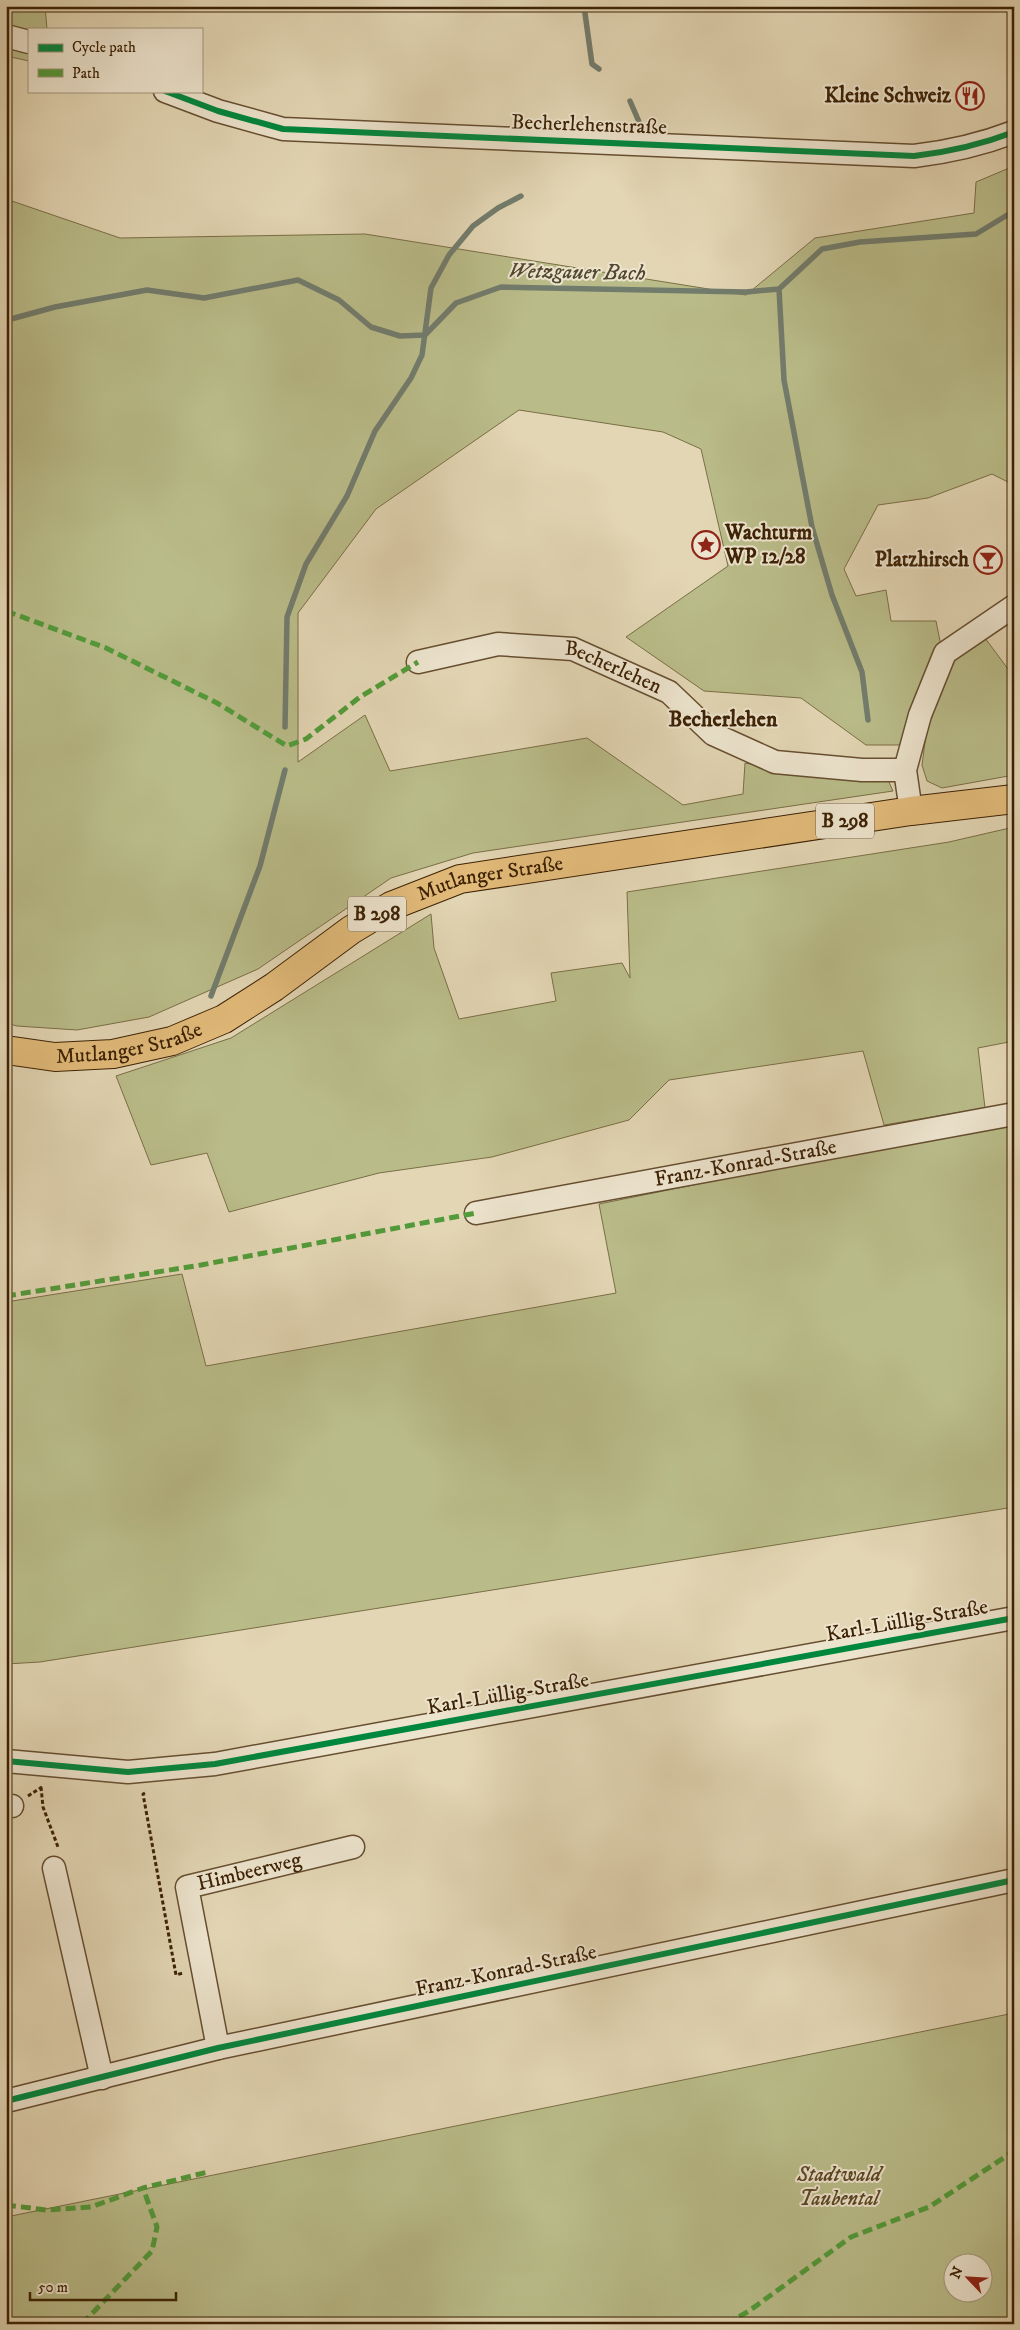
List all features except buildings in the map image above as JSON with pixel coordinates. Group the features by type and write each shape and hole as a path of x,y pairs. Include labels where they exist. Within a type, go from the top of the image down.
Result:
{"main road":[{"name":"Mutlanger Straße","path":"6,1050 55,1057 113,1054 172,1041 224,1019 274,987 351,930 391,906 460,879 910,812 1014,799"}],"street":[{"path":"6,36 28,42"},
{"name":"Becherlehenstraße","path":"168,92 218,111 284,129 914,156 949,152 982,144 1014,132"},
{"path":"910,812 905,770 920,715 946,653 1014,606"},
{"name":"Becherlehen","path":"418,662 498,644 573,649 669,692 713,734 776,762 862,770 905,770"},
{"name":"Franz-Konrad-Straße","path":"476,1213 1014,1114"},
{"name":"Karl-Lüllig-Straße","path":"6,1761 128,1772 215,1764 1014,1618"},
{"name":"Himbeerweg","path":"218,2048 187,1887 353,1847"},
{"path":"54,1868 102,2078"},
{"name":"Franz-Konrad-Straße","path":"6,2101 218,2048 1014,1880"}],"path":[{"path":"9,1807 41,1788 49,1786"},
{"path":"41,1788 43,1807"},
{"path":"143,1794 176,1975 203,1969"}],"green space":[{"path":"6,6 45,6 47,28 28,28 28,61 6,56"},
{"path":"1014,166 1014,485 992,474 928,498 878,505 844,569 856,596 886,590 891,621 936,621 943,656 904,745 866,745 801,698 704,691 626,637 728,566 701,449 663,432 519,410 376,509 298,613 298,762 365,715 390,771 587,738 683,805 743,794 745,763 813,776 888,780 893,791 473,853 391,878 258,969 149,1017 77,1030 17,1026 6,1023 6,199 120,238 365,234 746,295 815,238 974,213 976,182"},
{"path":"982,634 1014,677 1014,775 942,788 927,781 922,765 928,720 942,670"},
{"path":"1014,827 1014,1041 978,1048 985,1108 884,1125 863,1051 669,1080 629,1120 492,1157 379,1173 229,1212 207,1153 151,1165 116,1076 231,1038 431,914 434,948 459,1019 556,1001 551,973 622,963 630,978 627,892 949,842"},
{"path":"1014,1120 1014,1507 40,1662 6,1664 6,1302 182,1274 206,1366 616,1293 599,1204"},
{"name":"Stadtwald Taubental","path":"1014,2013 1014,2324 6,2324 6,2217"}],"waterway":[{"path":"584,6 592,64 599,69"},
{"path":"630,101 643,131"},
{"path":"285,727 287,617 306,564 347,496 375,431 411,378 422,355 431,288 449,255 473,226 498,208 521,196"},
{"name":"Wetzgauer Bach","path":"6,324 11,319 55,307 147,290 204,298 298,280 339,300 371,327 400,336 425,335 456,303 501,287 746,292 779,289 822,249 860,242 976,234 1014,211"},
{"path":"779,289 784,380 812,527 832,595 862,672 868,720"},
{"path":"211,996 260,866 285,770"}],"marked path":[{"path":"6,611 106,648 217,703 287,746 306,739 360,697 418,662"},
{"path":"6,1296 201,1265 476,1213"},
{"path":"726,2324 749,2311 851,2237 929,2207 1014,2151"},
{"path":"6,2205 46,2210 91,2207 143,2188 208,2172"},
{"path":"82,2324 152,2251 157,2227 143,2188"},
{"path":"6,2313 10,2324"}],"cycle path":[{"path":"168,92 218,111 283,129 914,156 964,147 1014,132"},
{"path":"6,1761 128,1772 215,1764 1014,1618"},
{"path":"6,2101 218,2048 1014,1880"}],"place":[{"name":"Kleine Schweiz","path":"970,96"},
{"name":"Wachturm WP 12/28","path":"706,545"},
{"name":"Platzhirsch","path":"988,560"}],"district":[{"name":"Becherlehen","path":"723,719"}]}
